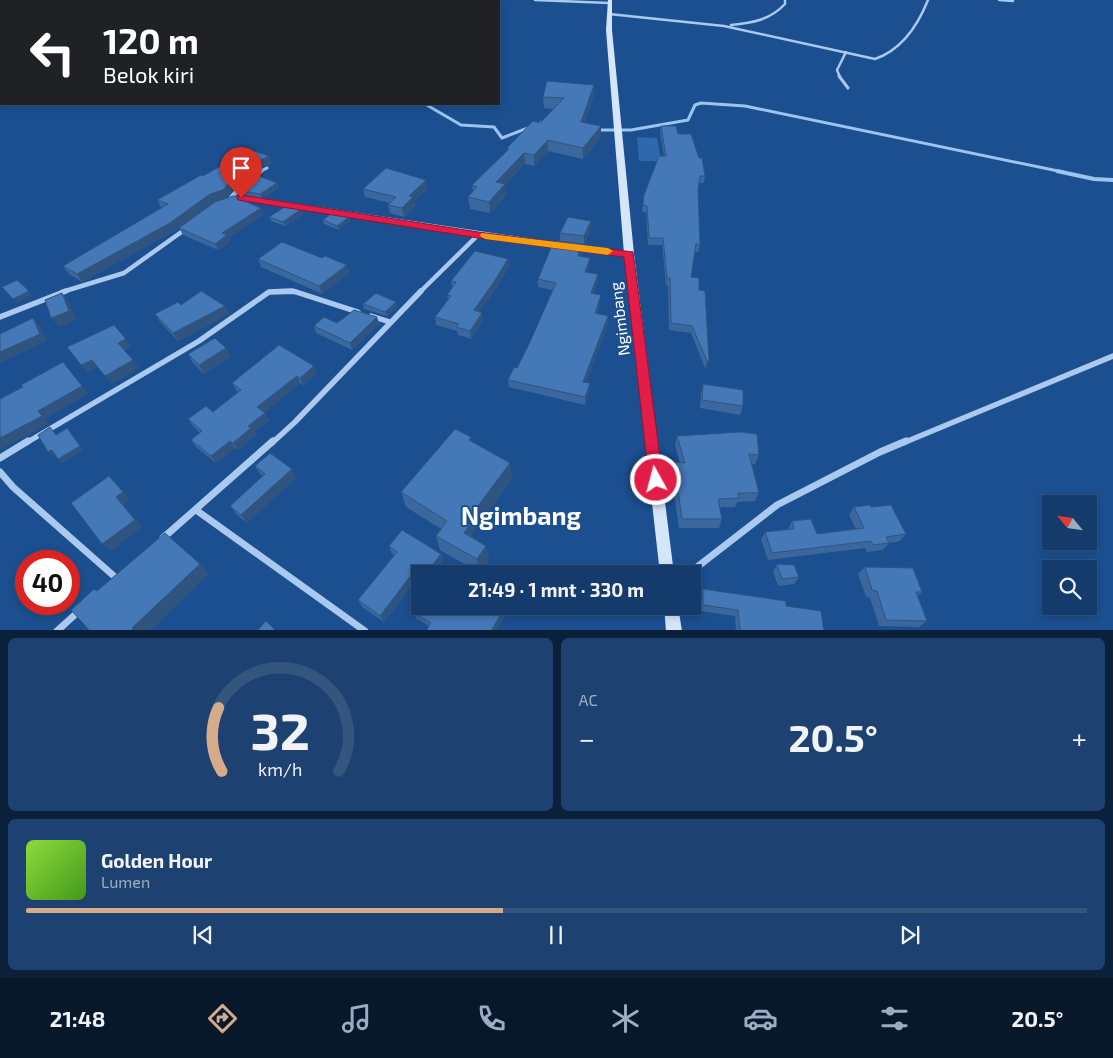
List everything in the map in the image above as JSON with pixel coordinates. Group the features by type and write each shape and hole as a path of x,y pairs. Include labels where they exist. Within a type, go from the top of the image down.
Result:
{"street":[{"path":"535,0 609,2"},
{"path":"724,26 763,20 782,9 785,0"},
{"path":"609,14 724,26 866,58 881,58 911,31 923,16 928,0"},
{"path":"999,0 1013,1"},
{"name":"Ngimbang","path":"609,2 629,254 666,565"},
{"path":"846,52 837,70 842,82 848,88"},
{"path":"230,199 246,180 268,168"},
{"path":"223,202 241,198 478,235 563,246"},
{"path":"0,318 57,294 124,273 193,223"},
{"path":"159,541 294,422 390,322 478,235"},
{"path":"572,247 629,254"},
{"path":"0,458 200,341 269,292 293,291 390,322"},
{"path":"700,565 777,505 880,452 1113,356"},
{"path":"0,472 13,487 115,577"},
{"path":"196,510 365,630"},
{"path":"108,584 122,571"},
{"path":"57,630 86,604"},
{"path":"672,615 674,630"}],"shaded area":[{"path":"637,137 657,138 661,161 639,161"}],"building":[{"path":"547,81 594,85 581,122 601,126 583,148 548,140 534,155 524,153 496,182 505,184 489,202 468,197 477,187 472,185 509,149 507,148 533,121 540,123 564,98 543,97"},
{"path":"661,126 676,126 678,134 691,134 699,158 702,158 705,176 700,176 698,189 700,245 696,244 691,277 699,278 699,290 705,291 709,361 707,361 692,326 671,323 670,278 667,278 663,238 649,238 647,206 643,205 644,195 659,156 666,156"},
{"path":"254,151 269,156 241,169 223,190 210,194 170,223 77,274 63,266 168,204 157,200 226,163 232,165"},
{"path":"386,168 426,180 409,196 413,197 402,208 388,205 396,197 363,189"},
{"path":"254,174 277,183 260,194 237,190"},
{"path":"233,196 249,198 244,201 261,208 222,233 227,235 215,244 179,228 215,202"},
{"path":"286,206 301,209 283,222 269,217"},
{"path":"332,213 349,217 337,226 323,220"},
{"path":"568,217 591,221 584,236 560,233"},
{"path":"557,241 581,244 578,256 590,258 585,272 598,274 591,293 601,295 595,313 608,316 583,382 590,383 585,397 508,380 514,367 517,368 529,344 556,283 538,279 553,243"},
{"path":"282,242 322,258 325,256 347,265 319,286 258,259"},
{"path":"475,251 508,259 474,310 482,313 470,331 456,327 459,324 435,317 451,296 447,295 456,282 451,281"},
{"path":"17,280 29,291 13,299 2,287"},
{"path":"201,291 225,306 173,333 155,314 178,302 181,305"},
{"path":"62,293 69,311 51,318 45,300"},
{"path":"376,293 396,302 385,312 363,304"},
{"path":"354,310 377,317 350,343 314,326 324,317 337,323"},
{"path":"33,318 40,334 0,352 0,334"},
{"path":"114,325 126,339 118,343 133,360 105,376 92,360 81,365 67,347"},
{"path":"215,338 226,348 199,365 188,354"},
{"path":"279,345 314,366 300,378 297,376 257,407 265,413 248,426 251,428 233,443 230,441 211,456 191,440 202,431 188,419 206,406 213,412 241,390 232,383"},
{"path":"63,362 82,386 38,411 42,416 0,438 0,399"},
{"path":"703,384 743,390 743,406 702,400"},
{"path":"50,427 56,435 67,428 80,446 58,459 52,450 48,452 38,435"},
{"path":"455,429 471,437 469,440 510,463 466,522 470,525 464,533 486,546 477,559 436,536 447,521 401,492"},
{"path":"741,432 757,434 759,455 749,454 759,493 738,493 739,498 718,499 722,519 682,519 674,462 685,463 677,436"},
{"path":"270,453 292,469 241,515 230,506 265,474 255,466"},
{"path":"109,476 123,492 116,497 135,520 102,544 71,503"},
{"path":"870,505 871,507 891,505 906,534 886,537 889,543 873,545 871,541 772,553 765,532 794,529 792,521 811,519 817,534 864,528 854,507"},
{"path":"402,530 441,554 432,565 411,565 411,575 380,616 358,600 397,552 389,546"},
{"path":"165,533 200,564 132,628 132,630 89,630 76,615 80,615 80,602 94,589 97,591"},
{"path":"777,564 794,565 799,577 782,579"},
{"path":"865,567 913,568 922,592 916,592 927,621 886,620 877,591 872,590"},
{"path":"703,589 786,601 786,606 821,611 824,630 740,630 738,610 703,605"},
{"path":"417,615 501,615 492,630 427,630 431,623"},
{"path":"266,621 275,630 258,630"}],"waterway":[{"path":"595,130 631,130 688,120 695,105 701,103 745,106 1063,172"},
{"path":"427,105 461,125 494,127 502,138 546,121"},
{"path":"1057,171 1094,179 1113,180"}],"slow traffic":[{"path":"485,236 608,251"}],"district":[{"name":"Ngimbang","path":"521,515"}],"route":[{"path":"241,198 478,235 629,254 656,480"}]}
